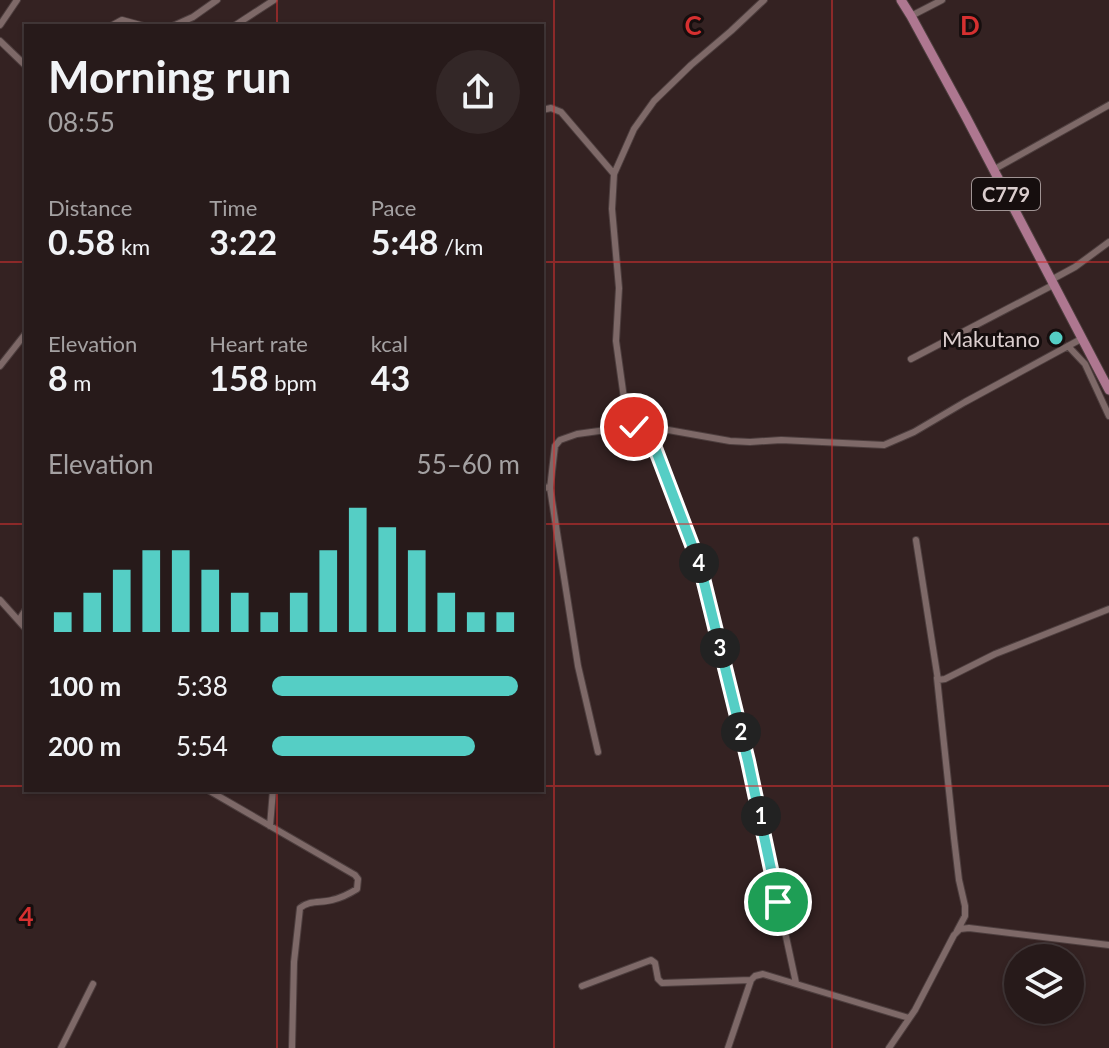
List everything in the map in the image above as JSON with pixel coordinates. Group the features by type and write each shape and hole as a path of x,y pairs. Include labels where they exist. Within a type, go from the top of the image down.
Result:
{"main road":[{"name":"C779","path":"901,0 1109,390"}],"street":[{"path":"0,25 17,0"},
{"path":"177,24 217,0"},
{"path":"236,24 274,0"},
{"path":"628,427 616,341 619,288 612,209 614,174 634,129 654,101 764,0"},
{"path":"911,16 942,0"},
{"path":"115,24 122,20 137,24"},
{"path":"0,41 24,64"},
{"path":"993,170 1109,105"},
{"path":"544,110 551,108 561,112 614,174"},
{"path":"911,359 1052,282 1109,242"},
{"path":"0,366 24,336"},
{"path":"598,752 546,488 555,446 560,440 577,434 647,427 750,442 781,440 884,445 914,432 1081,339"},
{"path":"1068,346 1085,364 1106,402 1109,416"},
{"path":"647,427 700,566 752,774 796,983"},
{"path":"889,1048 915,1010 965,916 937,677 916,540"},
{"path":"0,600 24,626"},
{"path":"937,677 938,680 945,679 995,654 1109,609"},
{"path":"19,620 24,612"},
{"path":"211,792 355,875 359,882 357,889 343,897 306,903 300,908 294,962 292,1048"},
{"path":"270,826 273,792"},
{"path":"957,931 969,928 1109,945"},
{"path":"582,986 651,960 662,983 751,980 763,974 909,1018"},
{"path":"728,1048 751,980"},
{"path":"61,1048 93,984"}],"place":[{"name":"Makutano","path":"1056,338"}],"route":[{"path":"634,427 647,427 694,546 748,761 778,902"}]}
